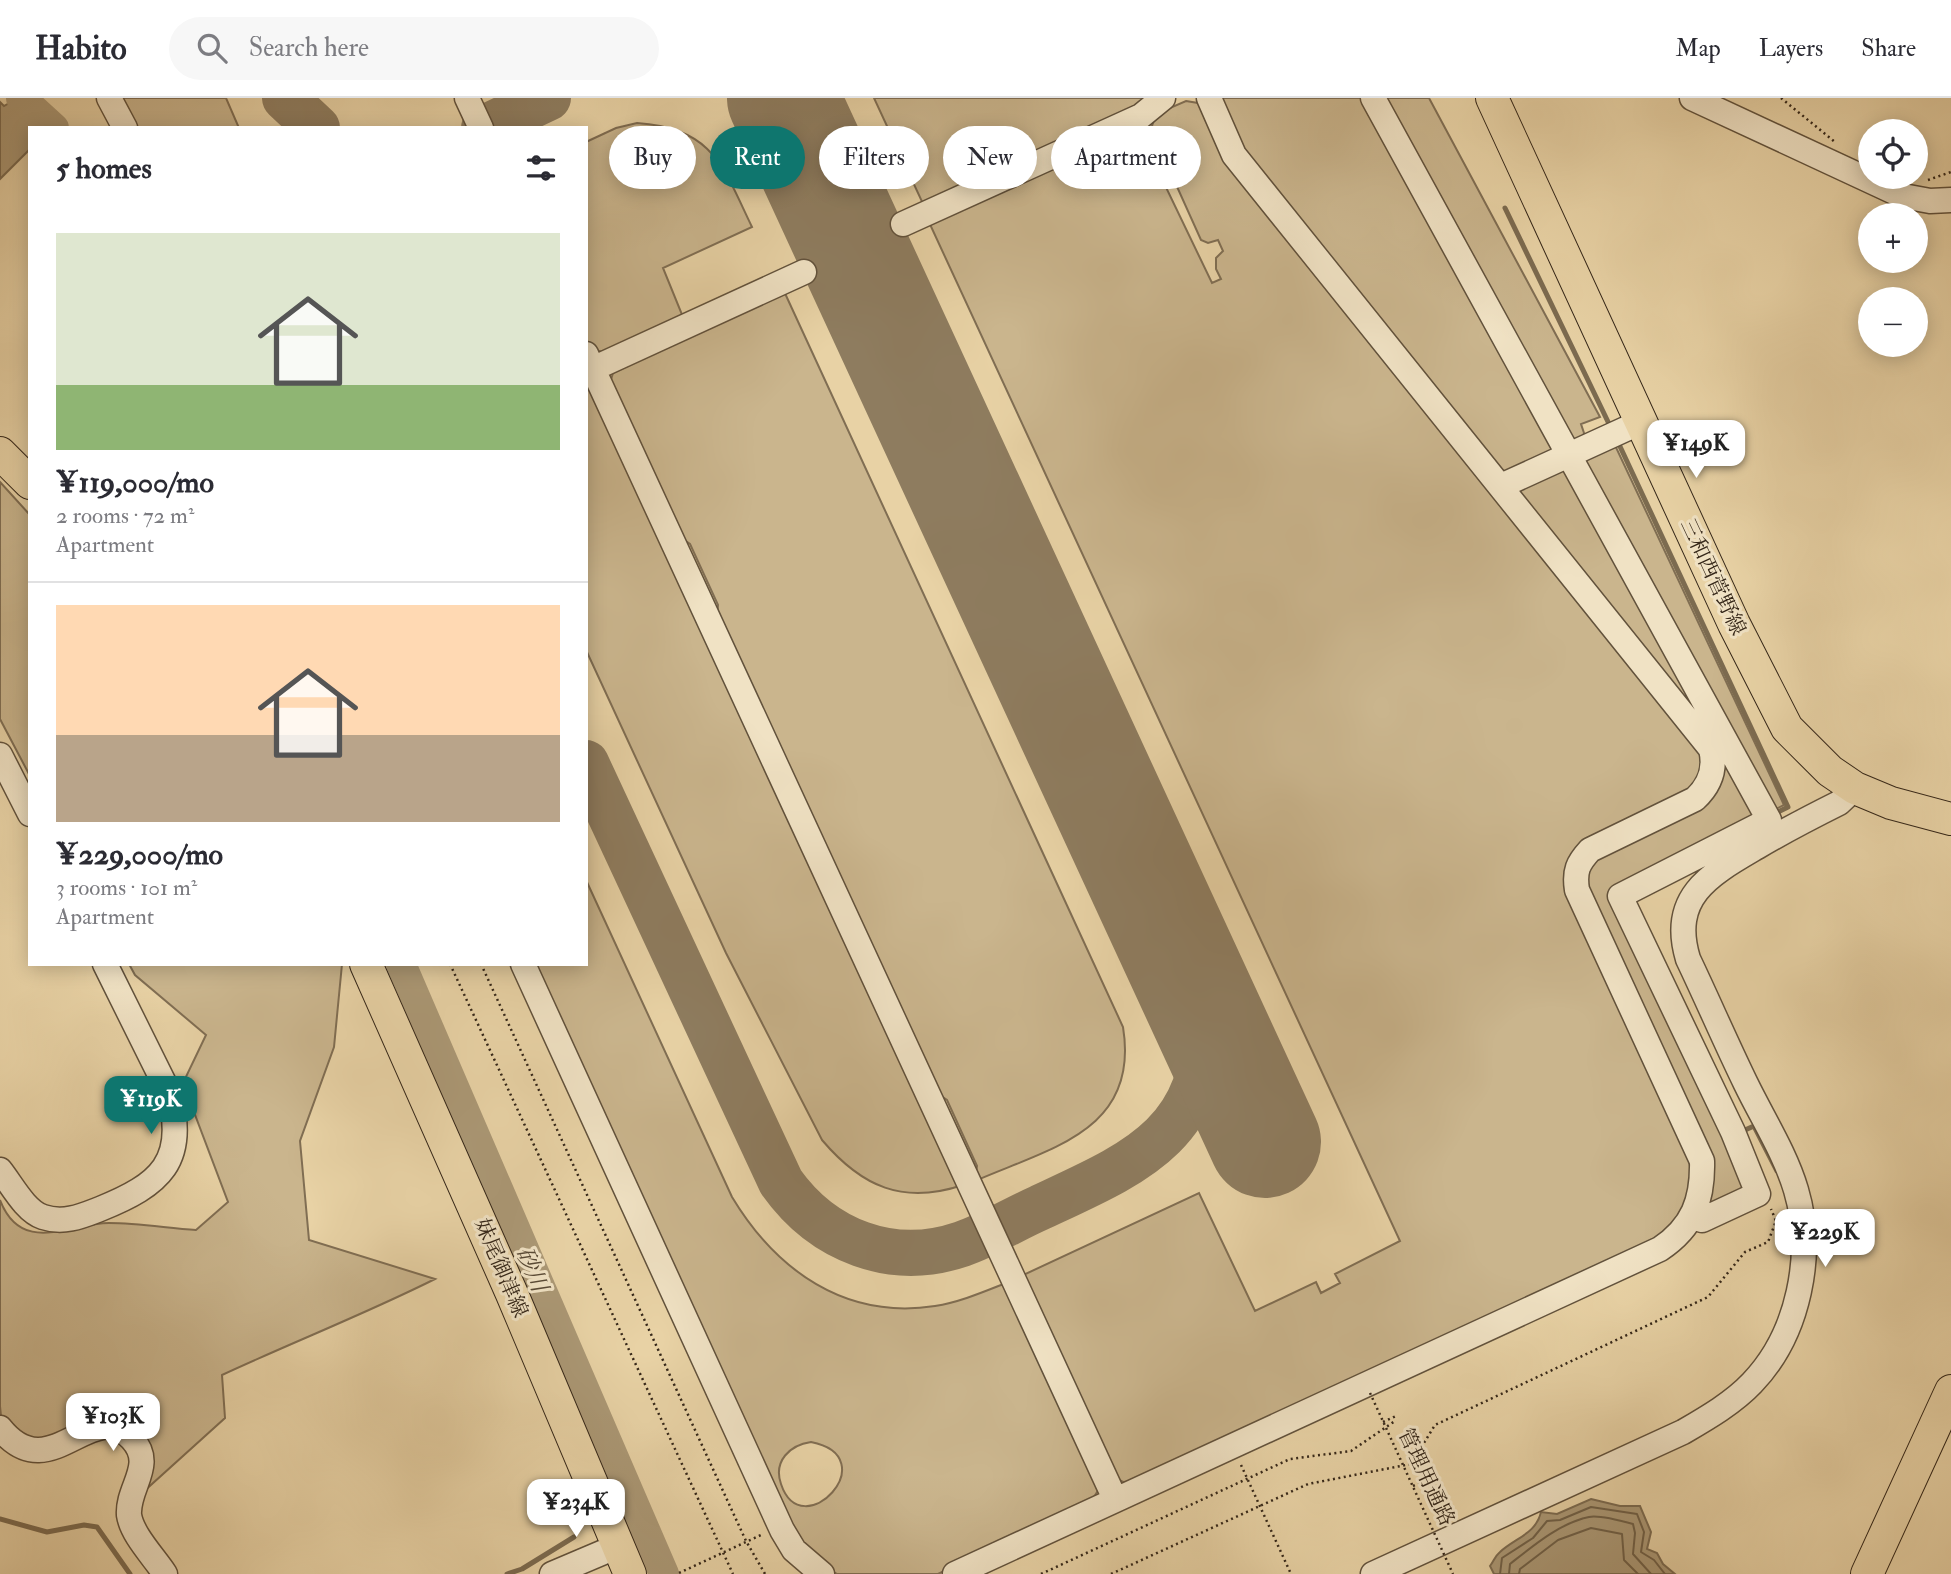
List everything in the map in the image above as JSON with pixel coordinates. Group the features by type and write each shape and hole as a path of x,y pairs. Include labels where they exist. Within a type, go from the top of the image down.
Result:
{"main road":[{"name":"三和西菅野線","path":"1492,98 1734,624 1787,728 1830,771 1855,788 1891,803 1951,818"},
{"path":"0,453 28,481"},
{"name":"妹尾御津線","path":"367,966 512,1294 624,1560"},
{"path":"1867,1574 1951,1391"}],"street":[{"path":"109,98 119,126"},
{"path":"467,98 480,126"},
{"path":"903,224 1141,116 1163,98"},
{"path":"955,1574 1660,1249 1676,1238 1693,1217 1703,1184 1702,1161 1577,890 1575,877 1578,863 1590,850 1696,799 1710,781 1713,759 1705,740 1234,155 1209,98"},
{"path":"1373,98 1769,820 1620,896 1733,1132 1759,1194 1702,1220 1693,1217"},
{"path":"1692,98 1903,196 1930,201 1951,201"},
{"path":"804,272 588,365 1115,1499"},
{"path":"1501,486 1641,422"},
{"path":"0,755 28,810"},
{"path":"1373,1574 1683,1432 1731,1401 1764,1369 1787,1329 1796,1305 1805,1238 1796,1189 1688,959 1683,941 1689,904 1711,874 1839,803 1855,788"},
{"path":"0,1171 31,1209 42,1217 58,1220 74,1219 138,1194 162,1171 176,1133 175,1115 169,1093 106,966"},
{"path":"524,966 780,1526 794,1550 822,1574"},
{"path":"1733,1132 1741,1128 1732,1099 1735,1093 1747,1086"},
{"path":"0,1427 18,1447 43,1451 55,1449 95,1428 109,1426 122,1429 140,1450 142,1463 130,1515 135,1530 165,1574"},
{"path":"552,1574 624,1560"}],"path":[{"path":"1781,98 1833,139 1843,153 1845,169"},
{"path":"451,966 733,1574"},
{"path":"482,966 746,1542 765,1574"},
{"path":"1111,1574 1308,1483 1411,1464 1435,1425 1708,1297 1745,1252 1768,1242 1776,1221 1767,1198"},
{"name":"管理用通路","path":"1370,1393 1453,1574"},
{"path":"1383,1422 1396,1416"},
{"path":"1041,1574 1290,1459 1351,1451 1395,1421"},
{"path":"1232,1446 1291,1574"},
{"path":"1413,1486 1426,1480"},
{"path":"679,1573 780,1526"}],"shaded area":[{"path":"118,98 226,98 238,126 133,126"},
{"path":"874,98 1152,98 1093,126 1051,126 1051,146 1037,152 1037,126 943,126 943,189 960,189 924,206 916,189 929,189 929,126 887,126"},
{"path":"1219,98 1366,98 1560,452 1508,474 1492,464 1246,159"},
{"path":"1379,98 1429,98 1600,417 1581,424 1584,433 1581,441 1570,447"},
{"path":"1186,101 1204,104 1698,745 1706,767 1703,783 1573,857 1688,1153 1690,1190 1683,1207 1661,1237 1137,1481 1123,1482 1112,1476 1019,1277 1199,1193 1255,1311 1316,1282 1321,1293 1340,1283 1335,1274 1400,1241 928,220 1000,189 1037,189 1037,173 1051,167 1051,189 1167,189 1212,283 1221,279 1216,269 1216,258 1223,251 1218,240 1208,243 1201,240 1178,189 1201,189 1201,126 1152,126 1156,114"},
{"path":"637,123 656,126 624,126"},
{"path":"609,131 609,189 696,189 696,140 710,152 710,189 734,189 752,227 663,268 683,317 612,353 591,350 588,343 588,141"},
{"path":"783,289 1123,1027 1125,1062 1118,1090 1103,1113 1084,1131 1059,1145 975,1181 977,1166 947,1100 932,1090 717,620 718,605 690,544 674,533 610,383 613,373"},
{"path":"588,387 594,390 963,1185 921,1193 885,1188 852,1170 837,1156 822,1140 726,953 588,654"},
{"path":"1613,441 1784,805 1770,812 1577,459"},
{"path":"1568,464 1762,816 1613,893 1751,1192 1701,1215 1708,1186 1585,893 1587,863 1720,774 1516,496 1519,485"},
{"path":"0,482 28,513 28,772 0,719"},
{"path":"588,884 732,1197 770,1247 816,1284 843,1297 872,1305 902,1308 935,1306 1006,1283 1099,1489 1092,1500 938,1574 837,1574 820,1563 790,1527 532,966 588,966","holes":["811,1442 832,1451 841,1464 840,1478 832,1492 820,1502 805,1506 791,1501 781,1484 781,1461 790,1451 803,1444"]},
{"path":"130,966 342,966 334,1047 300,1141 309,1240 435,1279 222,1375 225,1418 142,1493 130,1430 40,1447 1,1416 0,1406 0,1200 9,1217 21,1227 34,1232 109,1223 196,1230 228,1202 183,1083 206,1035 135,975"}],"water":[{"path":"0,102 4,106 11,102 32,126 28,126 28,151 0,179"},
{"path":"1591,1499 1620,1506 1640,1506 1651,1532 1647,1549 1657,1553 1663,1564 1675,1574 1494,1574 1490,1566 1497,1555 1530,1531 1541,1512 1557,1514"}],"waterway":[{"name":"砂川","path":"21,98 52,126"},
{"path":"1505,208 1611,428"},
{"path":"1617,440 1788,807 1774,814"},
{"name":"砂川","path":"402,966 664,1574"},
{"path":"1745,1130 1754,1126 1777,1171"},
{"name":"砂川","path":"626,1503 631,1500"},
{"path":"0,1519 47,1532 84,1525 97,1527 130,1574"},
{"path":"507,1574 522,1569 574,1537"}],"taxiway":[{"path":"285,98 315,126"},
{"path":"488,126 548,98"},
{"path":"770,98 792,126"},
{"path":"588,767 781,1182 798,1203 817,1220 838,1234 861,1244 910,1253 936,1251 962,1244 1134,1160 1179,1118 1194,1090 1203,1056 1205,1015"}],"runway":[{"path":"783,98 1265,1142"}]}
